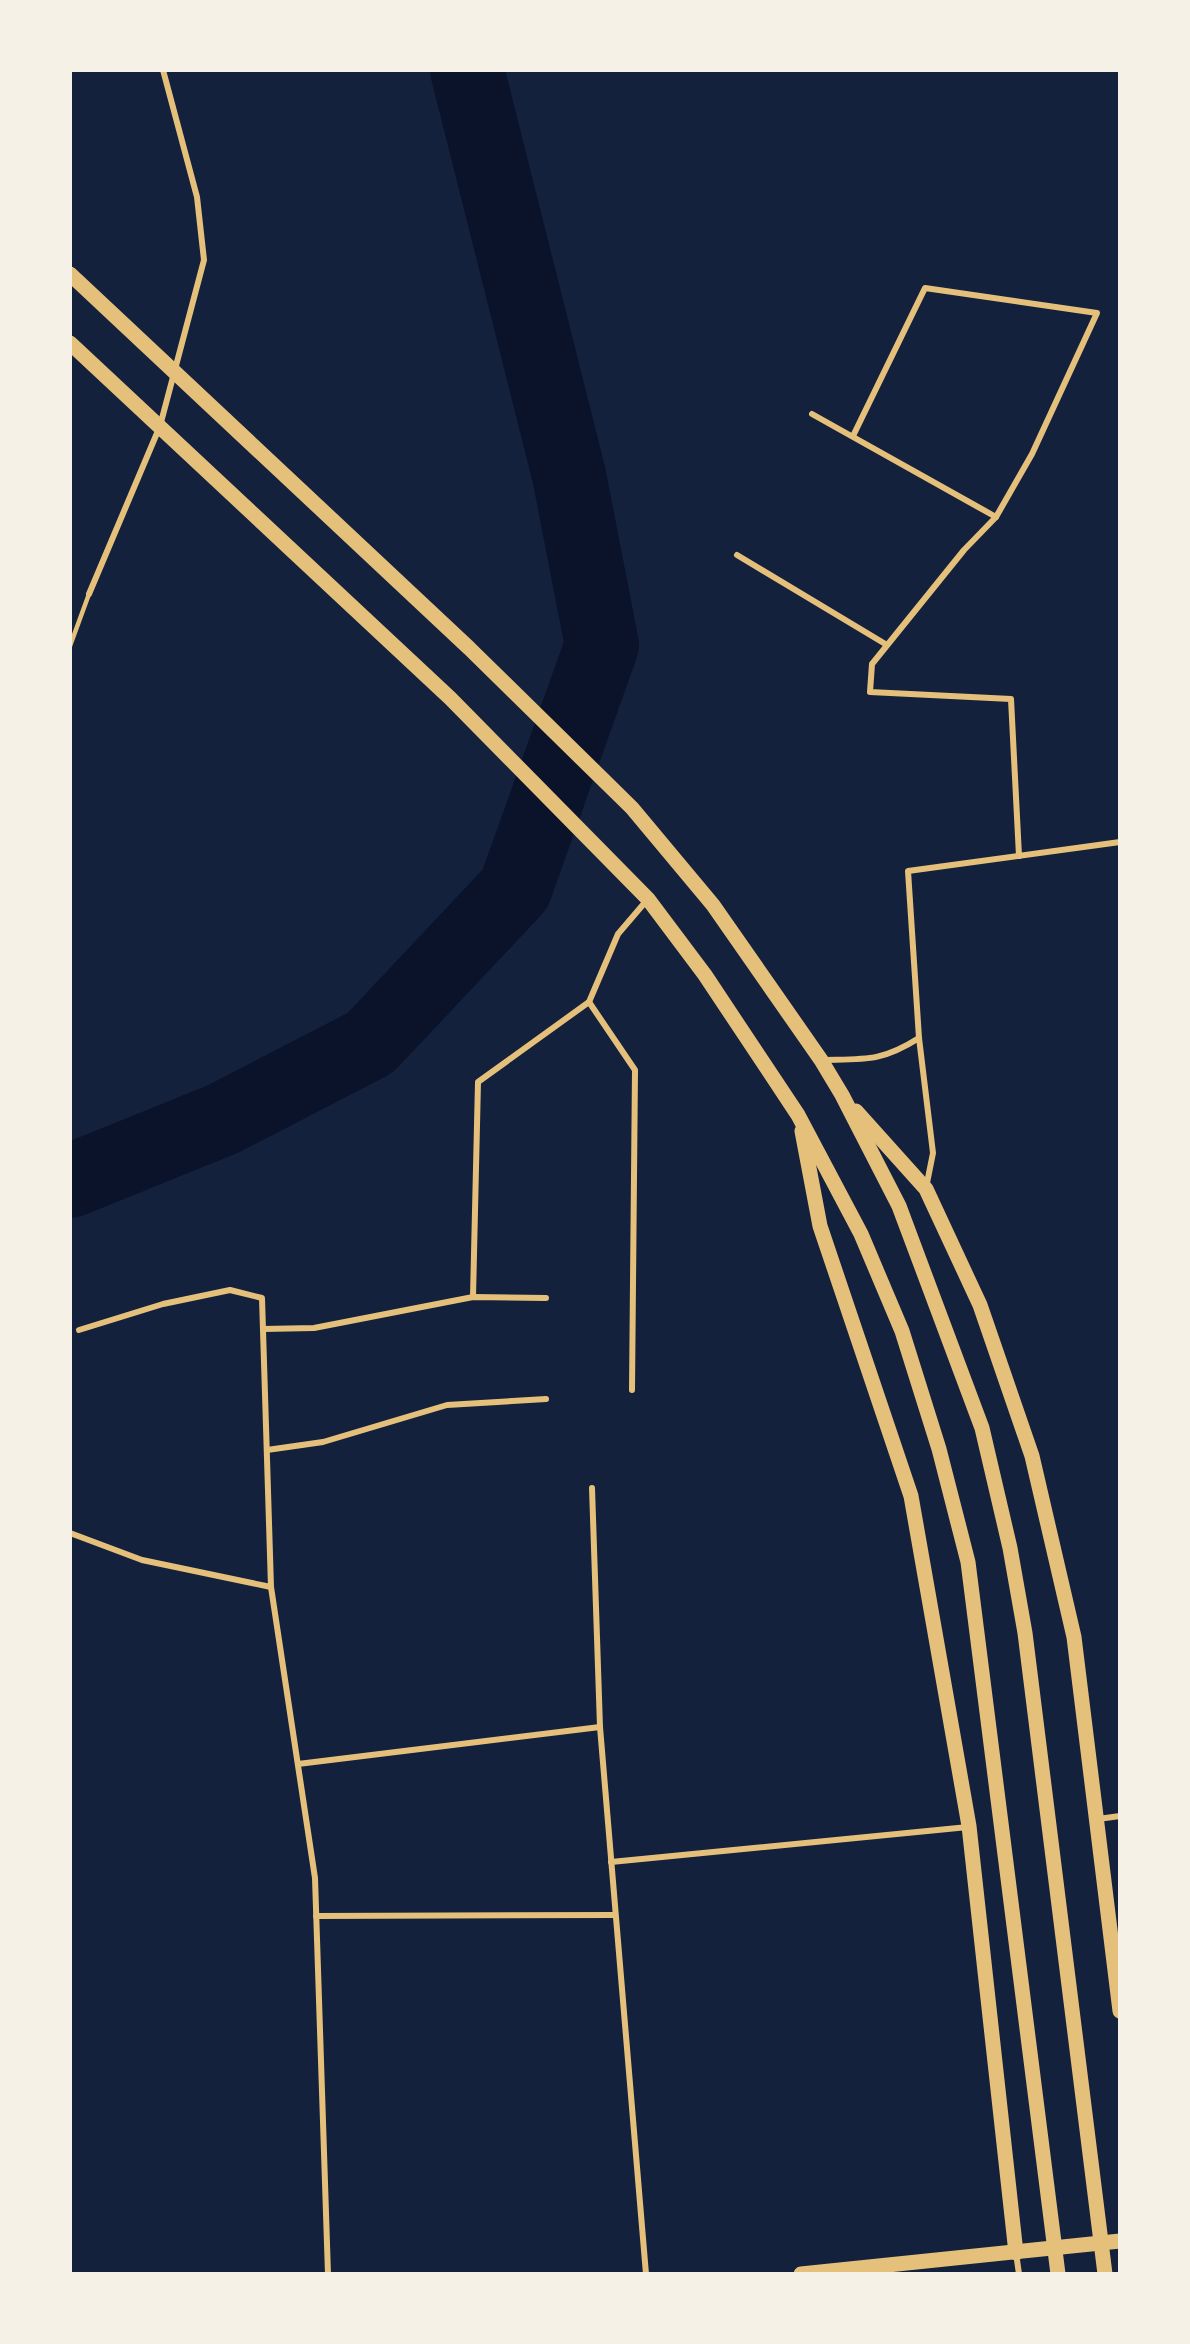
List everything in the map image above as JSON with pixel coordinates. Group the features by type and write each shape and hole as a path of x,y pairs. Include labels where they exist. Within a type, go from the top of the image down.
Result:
{"main road":[{"path":"70,274 469,648 632,808 713,905 821,1060 842,1095 899,1206 982,1428 1010,1548 1025,1633 1105,2274"},
{"path":"70,343 450,699 648,899 705,975 798,1115 861,1234 902,1331 939,1449 968,1562 980,1642 1058,2274"},
{"path":"842,1095 926,1189 980,1305 1032,1456 1074,1637 1098,1819 1119,2011"},
{"path":"798,1115 820,1226 911,1496 969,1827 1016,2253"},
{"path":"801,2274 1119,2241"}],"street":[{"path":"89,594 160,426 204,260 197,197 163,70"},
{"path":"853,436 925,288 1097,313 1032,454 996,517 964,550 872,664 870,692 1011,699 1020,856"},
{"path":"812,414 996,517"},
{"path":"737,555 887,645"},
{"path":"926,1189 933,1153 918,1038 908,871 1119,842"},
{"path":"473,1297 478,1082 589,1002 618,934 648,899"},
{"path":"589,1002 635,1070 632,1390"},
{"path":"821,1060 874,1059 898,1051 918,1038"},
{"path":"79,1330 163,1304 230,1290 262,1298 271,1587 315,1878 328,2274"},
{"path":"263,1329 314,1328 473,1297 546,1298"},
{"path":"267,1450 323,1442 447,1405 546,1399"},
{"path":"592,1488 600,1727 645,2274"},
{"path":"70,1533 142,1560 271,1587"},
{"path":"298,1764 600,1727"},
{"path":"1098,1819 1119,1816"},
{"path":"611,1862 969,1827"},
{"path":"316,1916 615,1915"},
{"path":"1016,2253 1019,2274"}],"lane":[{"path":"70,646 89,594"}],"waterway":[{"path":"70,1181 223,1119 370,1043 515,889 602,645 569,475 467,70"}]}
